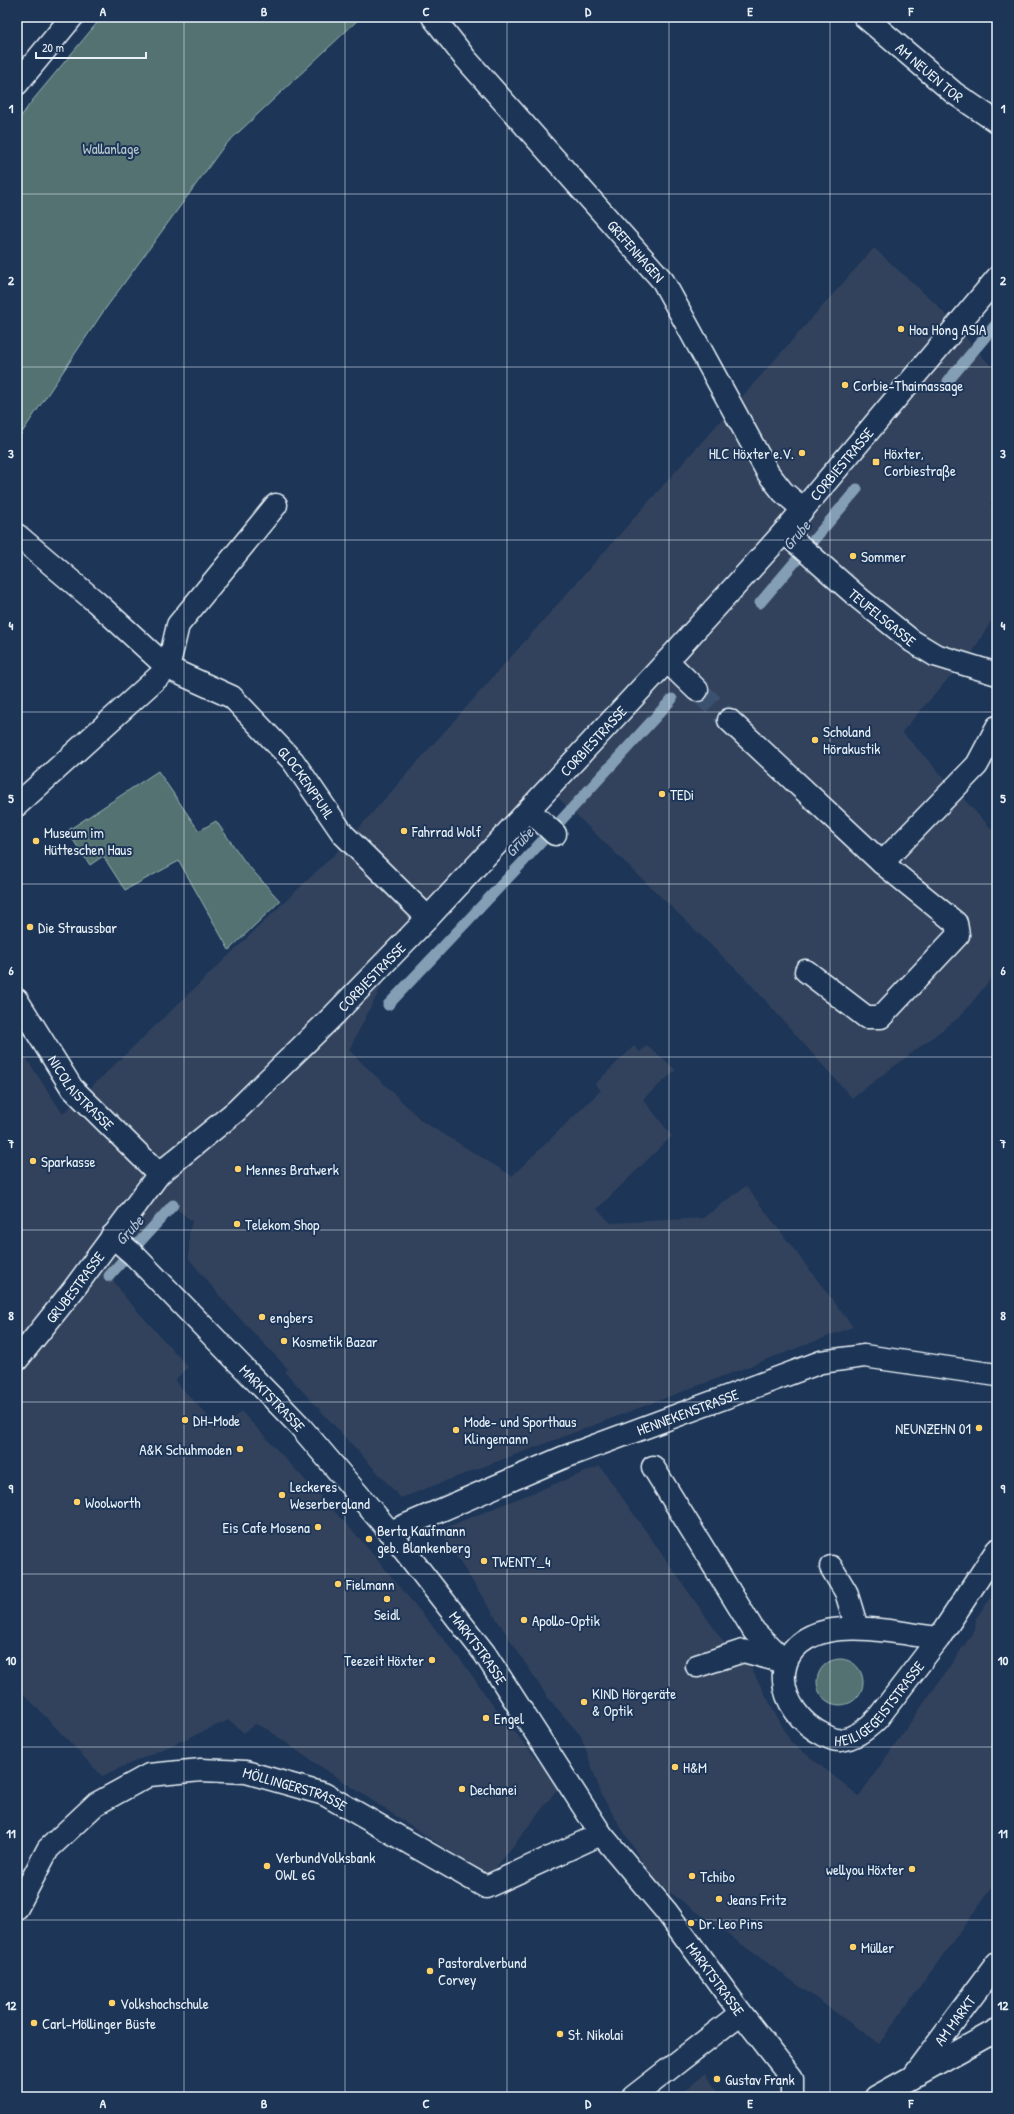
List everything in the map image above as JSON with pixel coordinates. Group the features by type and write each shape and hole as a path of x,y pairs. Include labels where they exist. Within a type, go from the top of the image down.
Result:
{"street":[{"path":"17,84 72,17"},
{"name":"GREFENHAGEN","path":"433,17 465,58 663,281 768,473 783,492 803,509"},
{"name":"AM NEUEN TOR","path":"865,17 954,93 997,122"},
{"name":"CORBIESTRASSE","path":"158,1174 236,1111 334,1015 428,918 667,661 784,532 997,278"},
{"path":"17,805 168,668 178,625 276,505"},
{"name":"TEUFELSGASSE","path":"784,532 860,600 912,642 935,655 997,674"},
{"name":"GLOCKENPFUHL","path":"17,535 96,602 168,668 232,697 293,761 343,834 428,918"},
{"path":"667,661 697,690"},
{"path":"729,720 882,863 956,923 958,935 881,1017 866,1017 806,972"},
{"path":"882,863 977,765 997,727"},
{"path":"529,810 551,831"},
{"name":"NICOLAISTRASSE","path":"17,1000 72,1088 158,1174"},
{"name":"GRUBESTRASSE","path":"17,1360 72,1290 124,1246 158,1174"},
{"name":"MARKTSTRASSE","path":"124,1246 299,1425 390,1532 485,1654 601,1834 666,1910 741,2013 792,2078 792,2097"},
{"name":"HENNEKENSTRASSE","path":"390,1532 562,1458 821,1362 864,1356 997,1375"},
{"path":"653,1467 754,1631 785,1662"},
{"name":"HEILIGEGEISTSTRASSE","path":"939,1638 857,1628 826,1631 800,1641 791,1650 785,1662 784,1684 796,1713 806,1725 819,1733 839,1741 866,1730 877,1719 939,1638 997,1550"},
{"path":"831,1567 846,1592 857,1628"},
{"path":"697,1666 743,1651 785,1662"},
{"name":"MÖLLINGERSTRASSE","path":"17,1908 48,1849 96,1804 149,1775 200,1770 246,1772 324,1794 486,1887 601,1834"},
{"name":"AM MARKT","path":"912,2078 997,1963"},
{"path":"633,2097 741,2013"},
{"name":"AM MARKT","path":"876,2097 997,2030"}],"shaded area":[{"path":"874,248 937,305 997,373 997,494 990,504 997,510 997,611 968,660 948,679 902,732 997,835 997,971 961,1016 852,1098 747,980 549,789 403,944 349,1050 422,1121 512,1176 601,1090 595,1084 634,1046 640,1052 647,1045 676,1070 643,1099 672,1136 597,1209 611,1223 703,1218 746,1186 853,1327 401,1498 285,1372 288,1369 231,1309 189,1259 189,1232 192,1221 177,1209 113,1280 125,1297 188,1367 175,1380 176,1382 221,1430 241,1411 361,1540 464,1664 487,1697 559,1787 489,1877 309,1759 267,1729 255,1724 244,1733 229,1720 102,1776 17,1687 17,1056 22,1052 63,1114 341,848"},
{"path":"600,1466 737,1661 746,1659 791,1742 859,1796 975,1630 976,1618 997,1590 997,1880 879,2044 653,1880 602,1796 581,1736 548,1698 439,1530"},
{"path":"706,2073 720,2097 677,2097"}],"green space":[{"name":"Wallanlage","path":"102,17 361,17 224,146 103,312 17,440 17,122 32,101"},
{"path":"158,771 199,831 216,821 245,862 280,901 229,950 179,861 125,890 103,856 90,865 67,831"},
{"path":"840,1659 853,1663 859,1669 863,1682 859,1695 853,1701 840,1705 827,1701 821,1695 817,1682 821,1669 827,1663"}],"waterway":[{"name":"Grube","path":"948,381 997,323"},
{"name":"Grube","path":"760,603 857,489"},
{"name":"Grube","path":"388,1005 523,862 672,699"},
{"name":"Grube","path":"109,1276 173,1205"}],"tunnel":[{"path":"697,690 729,720"}],"place":[{"name":"Hoa Hong ASIA","path":"901,329"},
{"name":"Corbie-Thaimassage","path":"845,385"},
{"name":"HLC Höxter e.V.","path":"802,453"},
{"name":"Höxter, Corbiestraße","path":"876,462"},
{"name":"Sommer","path":"853,556"},
{"name":"Scholand Hörakustik","path":"815,740"},
{"name":"TEDi","path":"662,794"},
{"name":"Fahrrad Wolf","path":"404,831"},
{"name":"Museum im Hütteschen Haus","path":"36,841"},
{"name":"Die Straussbar","path":"30,927"},
{"name":"Sparkasse","path":"33,1161"},
{"name":"Mennes Bratwerk","path":"238,1169"},
{"name":"Telekom Shop","path":"237,1224"},
{"name":"engbers","path":"262,1317"},
{"name":"Kosmetik Bazar","path":"284,1341"},
{"name":"DH-Mode","path":"185,1420"},
{"name":"NEUNZEHN 01","path":"979,1428"},
{"name":"Mode- und Sporthaus Klingemann","path":"456,1430"},
{"name":"A&K Schuhmoden","path":"240,1449"},
{"name":"Leckeres Weserbergland","path":"282,1495"},
{"name":"Woolworth","path":"77,1502"},
{"name":"Eis Cafe Mosena","path":"318,1527"},
{"name":"Berta Kaufmann geb. Blankenberg","path":"369,1539"},
{"name":"TWENTY_4","path":"484,1561"},
{"name":"Fielmann","path":"338,1584"},
{"name":"Seidl","path":"387,1599"},
{"name":"Apollo-Optik","path":"524,1620"},
{"name":"Teezeit Höxter","path":"432,1660"},
{"name":"KIND Hörgeräte & Optik","path":"584,1702"},
{"name":"Engel","path":"486,1718"},
{"name":"H&M","path":"675,1767"},
{"name":"Dechanei","path":"462,1789"},
{"name":"VerbundVolksbank OWL eG","path":"267,1866"},
{"name":"wellyou Höxter","path":"912,1869"},
{"name":"Tchibo","path":"692,1876"},
{"name":"Jeans Fritz","path":"719,1899"},
{"name":"Dr. Leo Pins","path":"691,1923"},
{"name":"Müller","path":"853,1947"},
{"name":"Pastoralverbund Corvey","path":"430,1971"},
{"name":"Volkshochschule","path":"112,2003"},
{"name":"Carl-Möllinger Büste","path":"34,2023"},
{"name":"St. Nikolai","path":"560,2034"},
{"name":"Gustav Frank","path":"717,2079"}]}
